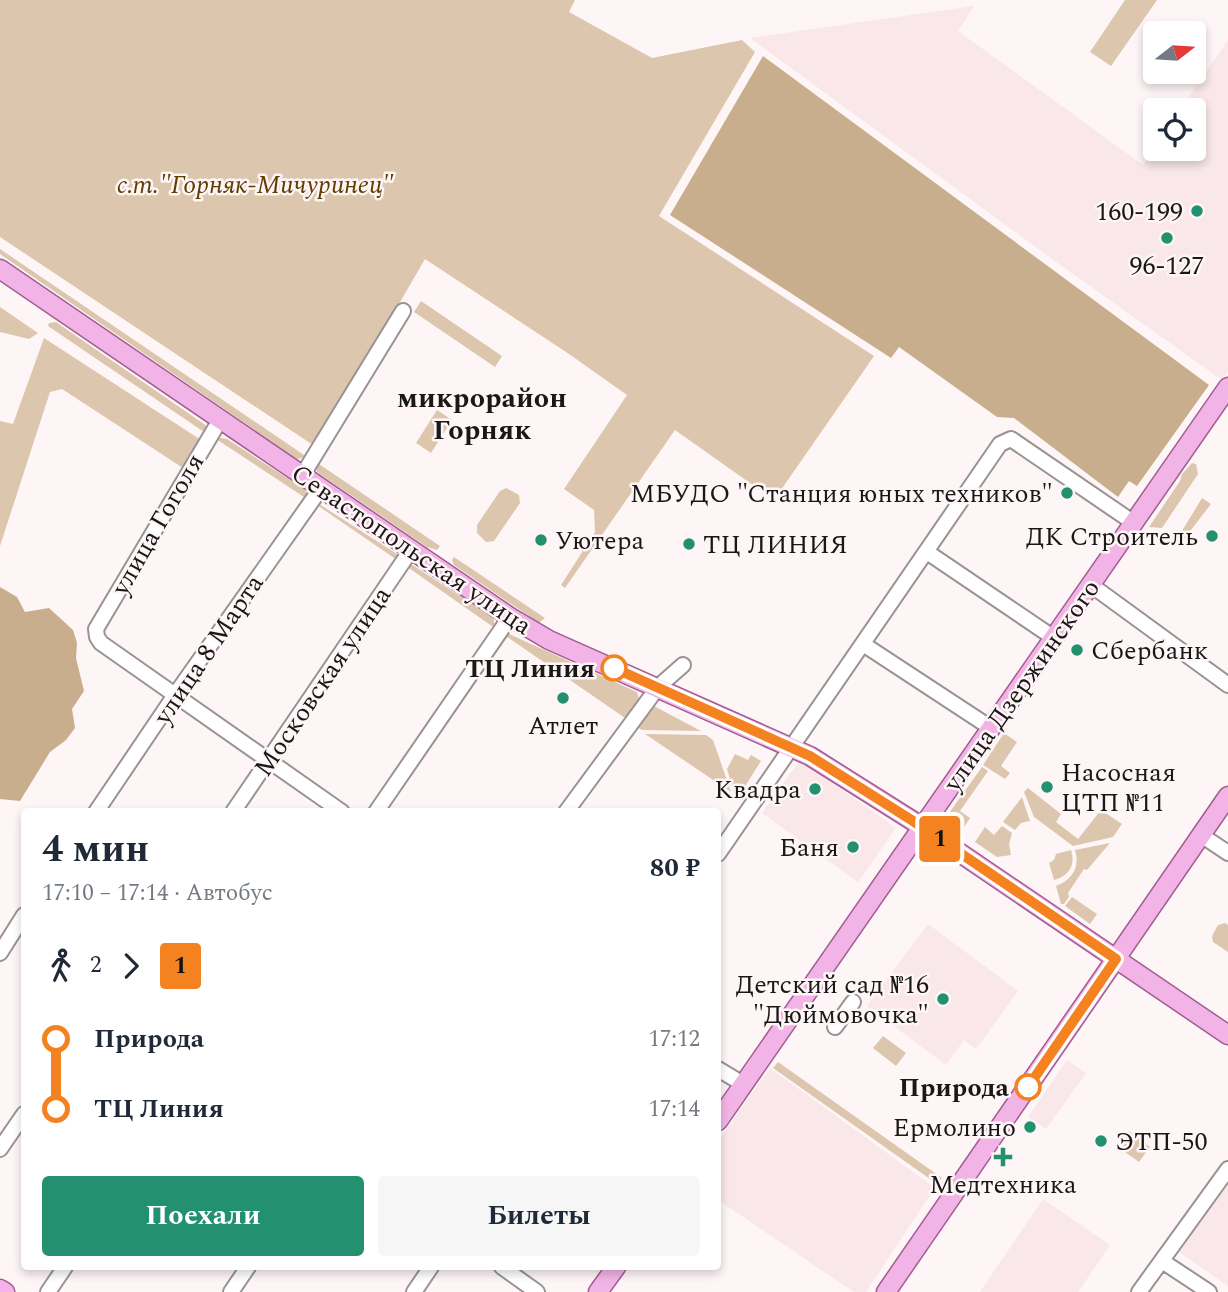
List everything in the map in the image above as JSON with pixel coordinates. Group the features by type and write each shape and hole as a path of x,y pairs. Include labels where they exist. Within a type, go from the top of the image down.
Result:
{"main road":[{"name":"Севастопольская улица","path":"0,268 510,617 549,640 810,756 923,827 1228,1035"},
{"name":"улица Дзержинского","path":"721,1117 1228,387"},
{"path":"886,1292 1228,796"},
{"path":"598,1292 614,1270"},
{"path":"0,1289 5,1292"}],"street":[{"path":"302,476 403,312"},
{"name":"улица Гоголя","path":"175,695 101,643 96,629 220,420"},
{"path":"721,851 1000,443 1011,439 1134,523"},
{"name":"улица 8 Марта","path":"99,808 321,488"},
{"name":"Московская улица","path":"236,808 411,550"},
{"path":"927,552 1054,638"},
{"path":"1091,585 1228,685"},
{"path":"379,808 510,617"},
{"path":"863,644 991,728"},
{"path":"569,808 658,687 683,665"},
{"path":"175,695 336,808"},
{"path":"1201,835 1228,853"},
{"path":"0,954 20,930"},
{"path":"835,1027 853,1002"},
{"path":"721,1071 743,1084"},
{"path":"0,1149 21,1118"},
{"path":"1139,1292 1228,1169"},
{"path":"1162,1261 1209,1292"},
{"path":"48,1292 63,1270"},
{"path":"230,1292 246,1270"},
{"path":"414,1292 429,1270"},
{"path":"506,1270 537,1292"}],"shaded area":[{"path":"974,6 958,31 1143,165 1146,161 1206,161 1206,98 1188,98 1198,84 1206,84 1206,72 1228,40 1228,371 1222,380 1055,261 750,38"},
{"path":"763,56 1209,385 1137,486 1129,481 1118,497 1014,418 997,417 899,347 891,358 670,215"},
{"path":"0,587 17,597 25,612 49,608 73,630 84,691 72,709 75,728 66,740 50,752 20,801 0,799"},
{"path":"800,760 896,828 858,882 762,813"},
{"name":"Детский сад №16 \"Дюймовочка\"","path":"928,924 1018,991 976,1049 964,1040 946,1065 867,1006"},
{"path":"1067,1060 1086,1073 1046,1129 1028,1117"},
{"path":"770,1068 935,1188 866,1292 854,1292 721,1202 721,1137"},
{"path":"1228,1182 1228,1286 1179,1252"},
{"path":"1043,1199 1110,1245 1078,1292 980,1292"}],"green space":[{"name":"с.т.\"Горняк-Мичуринец\"","path":"0,0 575,0 569,12 652,58 742,40 755,52 659,216 874,356 774,500 675,430 565,588 561,585 595,532 594,510 564,489 627,395 425,259 316,447 0,237"},
{"path":"1125,0 1157,0 1111,66 1090,52"},
{"path":"0,249 307,457 297,459 0,254"},
{"path":"421,301 502,356 495,367 414,312"},
{"path":"0,307 38,333 29,339 0,332"},
{"path":"56,322 204,424 207,434 48,326 49,323"},
{"path":"44,338 201,440 183,468 62,389 50,392 0,546 0,421 13,424"},
{"path":"437,410 452,420 431,453 416,443"},
{"path":"213,437 227,439 304,489 307,499"},
{"path":"316,462 440,546 437,550 427,547 317,472"},
{"path":"1192,463 1196,464 1198,474 1162,528 1149,527 1182,474"},
{"path":"506,488 519,495 520,503 494,541 486,542 477,533 477,525 500,491"},
{"path":"1202,498 1211,504 1181,543 1174,544"},
{"path":"314,503 400,556 400,562"},
{"path":"454,557 545,618 539,623 454,565"},
{"path":"411,564 493,618 496,629 406,566"},
{"path":"507,633 637,692 640,702 628,720 503,634"},
{"path":"650,704 701,731 642,730 635,726"},
{"path":"1004,733 1017,742 1001,766 1010,773 1005,779 983,765"},
{"path":"645,734 706,735 713,740 731,792"},
{"path":"735,754 748,760 751,755 761,761 739,796 734,793 727,769"},
{"path":"982,767 988,771 960,811 970,818 961,832 944,820"},
{"path":"1028,788 1061,814 1056,822 1078,839 1101,810 1122,824 1113,837 1073,846 1034,817 1024,792"},
{"path":"1022,797 1030,821 1021,823 1015,830 1003,822"},
{"path":"1002,826 1012,833 1009,844 1011,855 997,857 975,842 985,827 994,835"},
{"path":"1110,843 1087,870 1084,869 1068,893 1069,897 1061,904 1056,886 1074,872 1077,862 1075,850"},
{"path":"1071,850 1073,860 1070,869 1064,876 1054,880 1049,863 1054,860 1056,854"},
{"path":"1072,897 1097,914 1090,924 1065,906"},
{"path":"1218,925 1228,925 1228,952 1213,942 1212,936"},
{"path":"883,1036 906,1053 896,1066 873,1048"},
{"path":"778,1062 942,1178 937,1184 773,1068"},
{"path":"1129,1131 1150,1147 1139,1162 1118,1147"}],"bus line":[{"name":"1","path":"614,668 810,756 913,821 1116,959 1028,1087"}],"place":[{"name":"160-199","path":"1197,211"},
{"name":"96-127","path":"1167,238"},
{"name":"МБУДО \"Станция юных техников\"","path":"1067,493"},
{"name":"ДК Строитель","path":"1212,536"},
{"name":"Уютера","path":"541,540"},
{"name":"ТЦ ЛИНИЯ","path":"689,544"},
{"name":"Сбербанк","path":"1077,650"},
{"name":"ТЦ Линия","path":"614,668"},
{"name":"Атлет","path":"563,698"},
{"name":"Насосная ЦТП №11","path":"1047,787"},
{"name":"Квадра","path":"815,789"},
{"name":"Баня","path":"853,847"},
{"name":"Детский сад №16 \"Дюймовочка\"","path":"943,999"},
{"name":"Природа","path":"1028,1087"},
{"name":"Ермолино","path":"1030,1127"},
{"name":"ЭТП-50","path":"1101,1141"},
{"name":"Медтехника","path":"1003,1157"}],"district":[{"name":"микрорайон Горняк","path":"482,413"}]}
